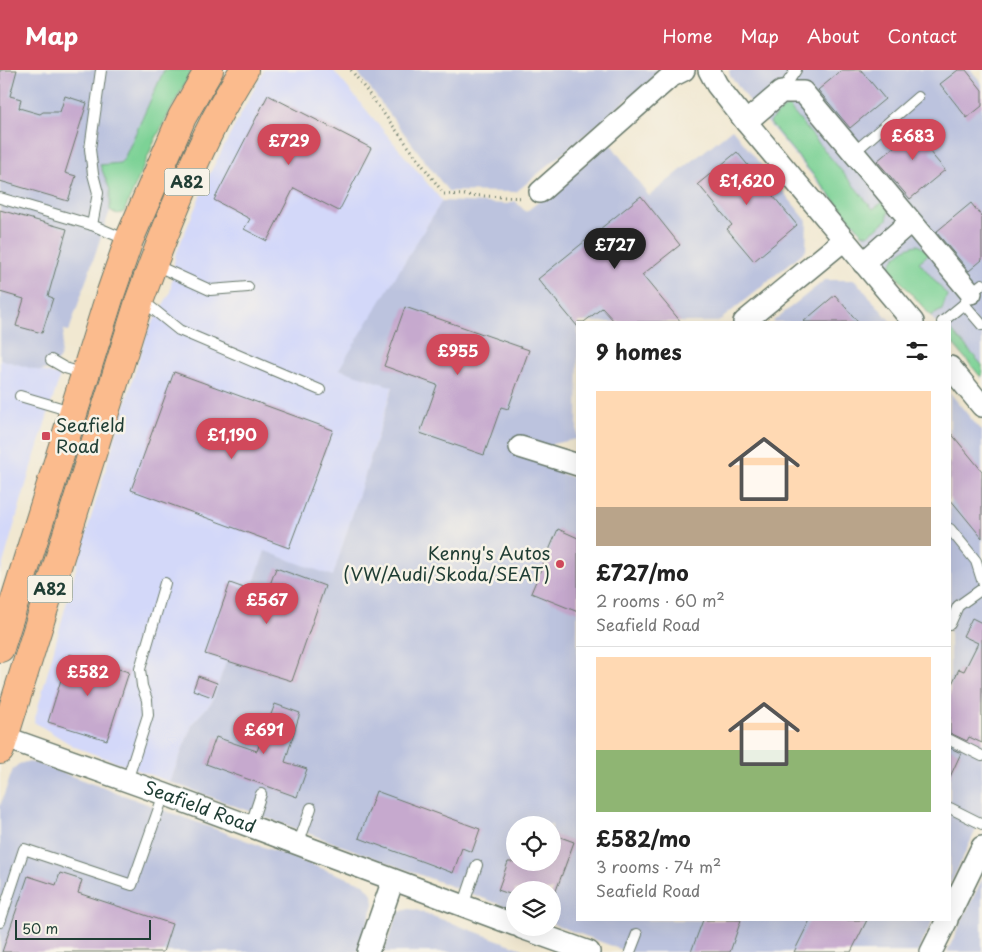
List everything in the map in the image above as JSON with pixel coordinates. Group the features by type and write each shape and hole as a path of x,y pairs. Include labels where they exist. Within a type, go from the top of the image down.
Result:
{"highway":[{"name":"A82","path":"1,640 129,240 182,117 208,70"},
{"name":"A82","path":"2,744 153,262 215,119 244,70"}],"street":[{"path":"540,192 670,77 684,70"},
{"path":"710,70 717,85 746,122 863,263 906,320"},
{"path":"746,122 781,92 803,92 910,222 973,294"},
{"path":"863,263 910,222"},
{"path":"745,321 844,240"},
{"path":"951,368 979,396"},
{"path":"520,448 576,463"},
{"path":"1,640 17,647 27,662"},
{"name":"Seafield Road","path":"2,744 127,781 164,794 506,922"},
{"path":"951,911 982,847"},
{"path":"368,952 393,880"},
{"path":"931,952 946,921"},
{"path":"544,936 589,952"}],"lane":[{"path":"92,225 98,193 93,174 90,149 101,70"},
{"path":"781,92 796,70"},
{"path":"854,153 918,97"},
{"path":"0,198 92,225 129,240"},
{"path":"153,262 210,290 248,287"},
{"path":"943,321 973,294 982,325"},
{"path":"140,299 180,330 320,390"},
{"path":"52,360 65,368 85,374"},
{"path":"20,396 73,412"},
{"path":"951,529 976,561 982,580"},
{"path":"127,781 148,715 147,700 142,686 140,669 165,583"},
{"path":"951,622 958,606 982,589"},
{"path":"951,740 982,756"},
{"path":"0,922 24,850 132,885 164,794"},
{"path":"250,827 261,794"},
{"path":"298,845 311,808"},
{"path":"951,808 982,824"},
{"path":"463,906 477,865"},
{"path":"630,952 637,934"}],"path":[{"path":"351,70 444,194 528,198 540,192"}],"shaded area":[{"path":"0,70 176,70 108,216 69,331 64,330 60,358 52,368 40,371 0,359"},
{"path":"264,70 333,70 442,201 340,369 393,386 333,577 265,552 212,702 193,723 170,782 75,747 34,722 80,554 147,332 170,293 175,256 208,177"},
{"path":"356,70 658,70 653,78 516,192 448,191"},
{"path":"729,70 971,70 982,84 982,379 951,342 951,321 934,321 730,76"},
{"path":"732,129 807,221 806,250 719,321 576,321 576,439 552,444 545,466 576,480 576,921 933,921 918,952 628,952 561,927 561,881 506,881 506,907 170,782 193,723 212,702 265,551 333,576 393,387 339,369 442,201 508,204 515,201 526,212 610,143 649,196"},
{"path":"825,280 855,280 890,321 773,321"},
{"path":"0,359 60,376 0,574"},
{"path":"951,394 982,432 982,817 951,883"},
{"path":"26,762 36,763 364,884 373,895 374,904 358,952 0,952 0,806 13,769 19,764"},
{"path":"982,879 982,952 947,952"},
{"path":"409,909 531,952 383,952 399,912"}],"green space":[{"path":"164,70 192,70 155,140 124,212 120,214 115,213 110,210 110,190 100,165 120,163 124,159"},
{"path":"788,106 873,209 886,200 889,208 887,220 868,235 862,233 770,123 772,119"},
{"path":"918,245 930,253 919,262 947,295 942,310 931,316 889,268 900,252"},
{"path":"951,330 982,365 982,376 951,341"}],"building":[{"path":"0,70 17,70 10,96 21,99 19,108 40,114 43,112 60,112 65,96 87,103 65,173 76,176 68,201 0,181"},
{"path":"842,70 861,70 885,99 850,128 818,90"},
{"path":"958,70 966,70 982,90 982,106 967,118 940,84"},
{"path":"268,95 371,148 339,211 294,188 267,241 244,229 250,219 214,200"},
{"path":"924,122 940,141 929,151 945,170 910,199 877,161"},
{"path":"737,152 797,225 754,261 727,229 732,225 698,184"},
{"path":"641,196 680,245 642,275 680,321 614,321 602,308 585,321 576,321 576,325 538,279"},
{"path":"971,203 982,217 982,260 969,271 936,232"},
{"path":"0,210 67,229 48,296 53,298 42,333 16,326 24,299 0,292"},
{"path":"835,295 857,321 804,321"},
{"path":"405,307 529,350 508,409 501,407 484,455 420,433 437,385 384,366"},
{"path":"174,372 333,430 289,548 131,490"},
{"path":"951,433 982,471 982,538 951,500"},
{"name":"Kenny's Autos (VW/Audi/Skoda/SEAT)","path":"558,529 576,537 576,611 531,593"},
{"path":"276,568 325,586 292,681 205,654 230,583 266,596"},
{"path":"972,618 982,623 982,743 969,737 967,741 951,733 951,686 959,669 964,671 978,643 963,636"},
{"path":"69,654 129,672 107,740 48,722"},
{"path":"198,676 217,683 212,697 193,690"},
{"path":"275,704 300,713 285,762 307,769 297,797 206,764 216,737 257,751"},
{"path":"951,748 961,753 951,775"},
{"path":"376,791 480,829 472,852 462,848 453,873 359,838"},
{"path":"561,837 574,842 560,881 506,881 506,893 498,890 506,868 506,871 561,871"},
{"path":"60,873 82,880 78,893 172,924 163,952 2,952 28,876 56,885"},
{"path":"703,921 741,921 730,952 691,952"},
{"path":"810,921 866,921 851,952 794,952"}],"place":[{"name":"Seafield Road","path":"46,436"},
{"name":"Kenny's Autos (VW/Audi/Skoda/SEAT)","path":"560,564"}]}
